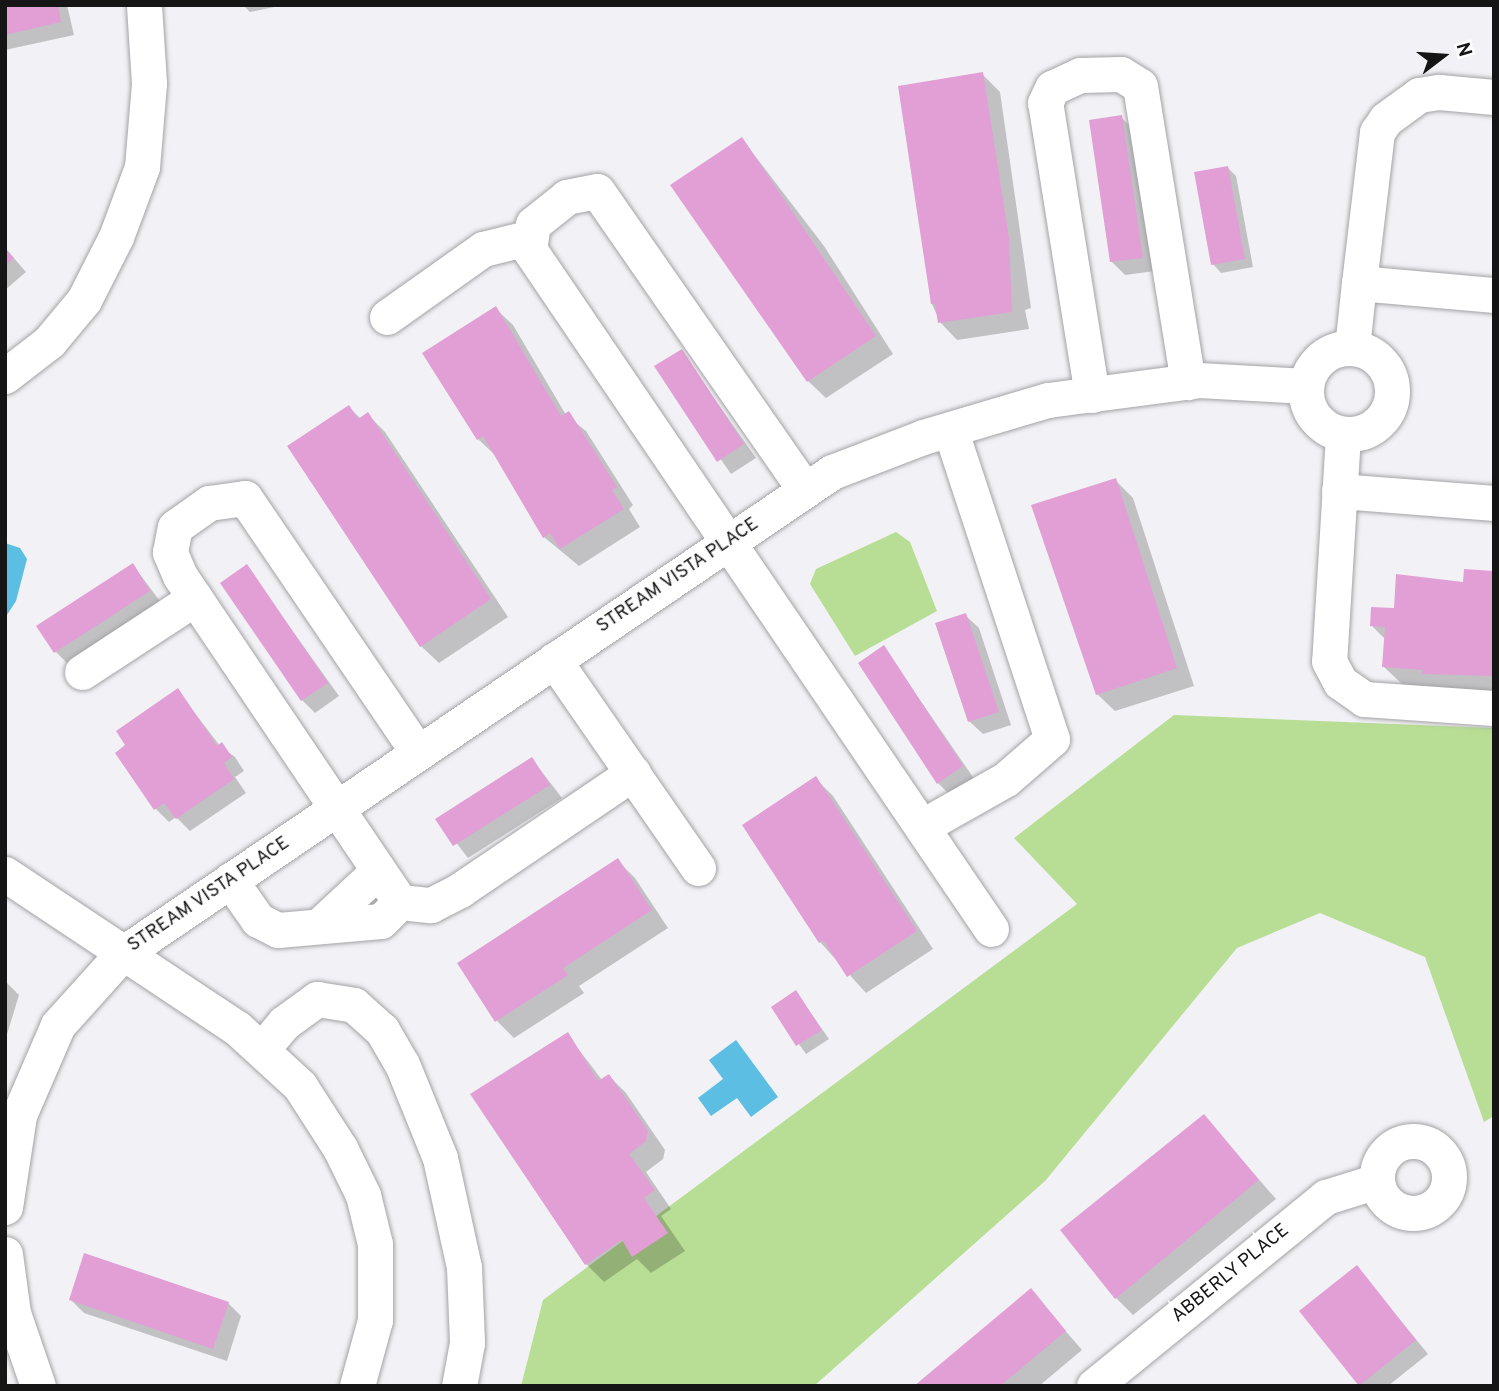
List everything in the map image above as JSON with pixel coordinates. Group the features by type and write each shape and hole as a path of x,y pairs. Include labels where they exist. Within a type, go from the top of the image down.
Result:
{"street":[{"path":"5,376 49,342 84,300 116,237 142,167 149,83 144,5"},
{"path":"1092,395 1045,103 1052,88 1080,75 1121,74 1140,86 1188,382"},
{"path":"1352,348 1377,132 1386,119 1419,95 1439,92 1494,97"},
{"path":"805,490 597,191 567,197 533,224 528,249 991,929"},
{"path":"387,317 483,249 531,237"},
{"path":"1359,283 1494,295"},
{"path":"1352,348 1377,358 1392,382 1392,396 1385,415 1370,430 1343,435 1315,419 1306,386 1317,362 1339,349 1352,348"},
{"name":"STREAM VISTA PLACE","path":"5,1207 12,1112 58,1025 122,954 832,472 950,429 1048,400 1188,382 1306,386"},
{"path":"923,826 1006,779 1052,739 950,429"},
{"path":"1343,435 1329,661 1340,682 1364,699 1494,708"},
{"path":"1339,491 1494,503"},
{"path":"418,752 245,498 209,503 175,527 170,552 195,598 400,902 431,905 460,890 633,773"},
{"path":"82,672 195,598"},
{"path":"554,660 698,868"},
{"path":"322,923 377,871"},
{"path":"5,874 263,1048 300,1086 341,1148 363,1195 375,1244 377,1292 358,1386"},
{"path":"230,880 258,920 278,930 322,923 381,921 400,902"},
{"path":"263,1048 284,1023 317,999 354,1004 383,1030 402,1064 440,1158 464,1267 467,1343 459,1386"},
{"name":"ABBERLY PLACE","path":"1094,1386 1326,1197 1377,1181"},
{"path":"5,1254 13,1313 38,1386"}],"green space":[{"path":"896,532 910,542 937,611 855,656 810,584 816,569"},
{"path":"1174,715 1494,728 1494,1116 1484,1122 1425,957 1320,913 1237,948 1045,1181 814,1386 521,1386 543,1300 1077,904 1014,838"}],"water":[{"path":"5,543 20,548 27,559 16,601 5,618"},
{"path":"736,1040 778,1097 751,1117 737,1098 711,1116 698,1098 723,1079 709,1060"}],"building":[{"path":"5,5 58,5 61,22 5,35"},
{"path":"983,72 1009,238 1012,312 938,323 935,304 931,304 898,86"},
{"path":"1122,115 1143,258 1110,262 1089,120"},
{"path":"742,137 876,336 807,382 670,185"},
{"path":"1228,166 1245,259 1211,265 1194,172"},
{"path":"5,248 14,258 5,266"},
{"path":"496,306 561,416 569,411 617,487 612,490 624,509 560,549 550,533 543,538 483,436 477,440 422,353"},
{"path":"682,349 744,444 717,462 654,366"},
{"path":"349,405 358,419 368,412 491,599 420,647 287,446"},
{"path":"1116,478 1177,668 1096,695 1031,505"},
{"path":"133,563 150,591 54,653 36,626"},
{"path":"247,564 328,683 301,701 220,583"},
{"path":"1464,569 1494,571 1494,676 1422,674 1423,670 1382,667 1385,627 1370,626 1371,607 1394,608 1396,574 1463,582"},
{"path":"966,613 999,712 968,722 935,623"},
{"path":"884,645 963,766 937,784 858,663"},
{"path":"178,688 217,746 222,742 232,757 224,763 234,779 176,819 164,803 154,810 115,753 125,745 116,731"},
{"path":"532,757 550,785 453,846 435,819"},
{"path":"816,776 917,931 847,977 823,940 819,943 742,825"},
{"path":"618,858 652,910 563,968 568,975 495,1022 457,963"},
{"path":"796,990 822,1030 796,1046 771,1007"},
{"path":"568,1032 598,1081 609,1074 648,1131 646,1141 629,1154 655,1190 644,1198 668,1233 632,1257 622,1240 585,1265 470,1094"},
{"path":"1204,1114 1259,1180 1115,1299 1060,1230"},
{"path":"84,1253 229,1302 213,1349 69,1300"},
{"path":"1357,1265 1416,1340 1359,1386 1299,1311"},
{"path":"1031,1288 1066,1331 1000,1386 914,1386"}]}
